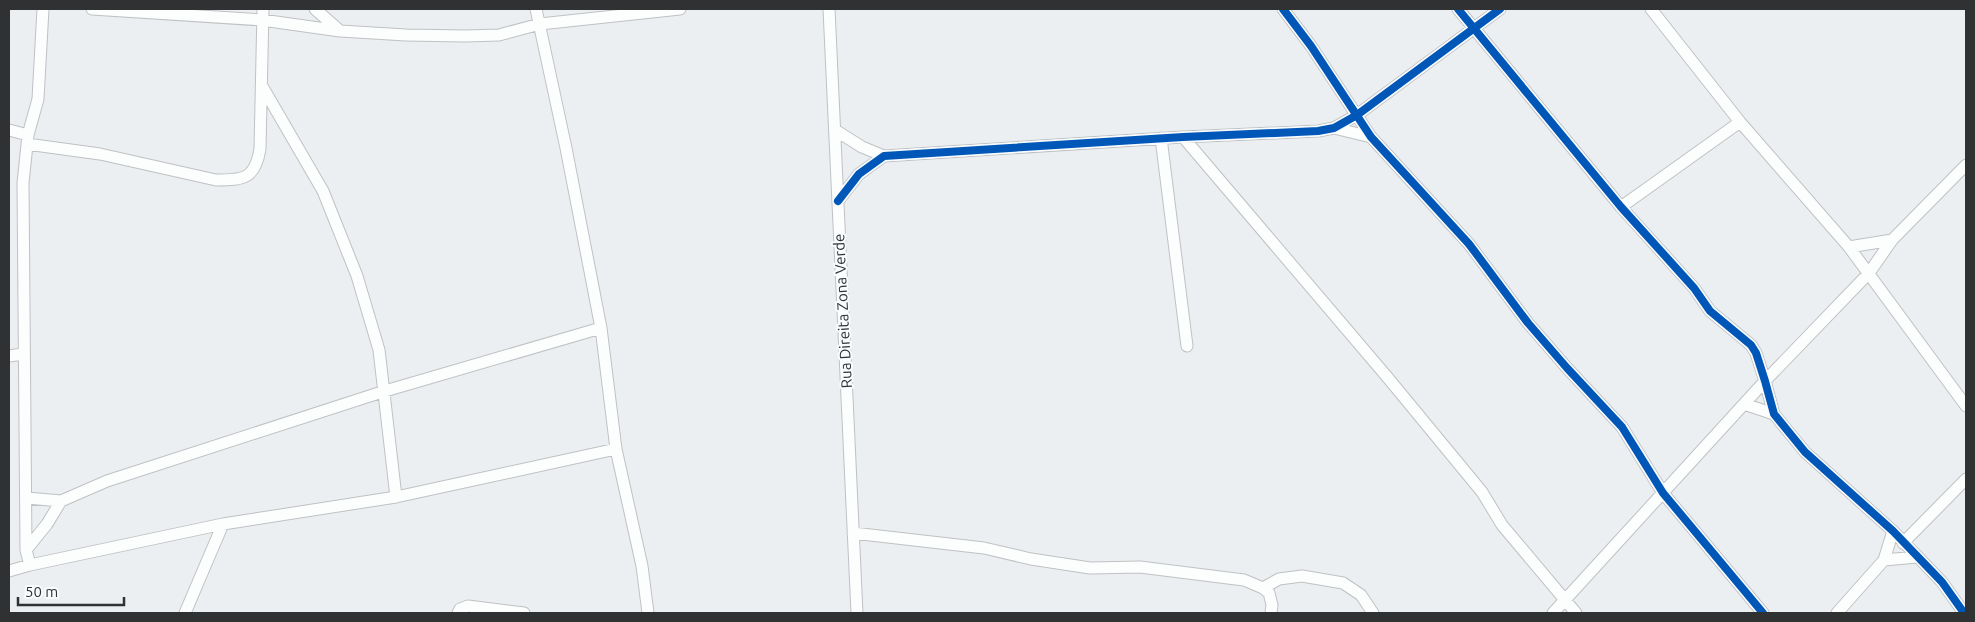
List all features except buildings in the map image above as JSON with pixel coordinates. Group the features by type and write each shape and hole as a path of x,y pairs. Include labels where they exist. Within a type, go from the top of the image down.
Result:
{"street":[{"path":"30,565 26,550 23,183 28,140 38,99 43,9"},
{"path":"92,9 263,14 340,31 406,35 499,35 540,24 680,9"},
{"path":"315,9 340,31"},
{"path":"536,9 566,148 601,328 616,449 642,566 648,613"},
{"name":"Rua Direita Zona Verde","path":"829,9 857,613"},
{"path":"1283,9 1311,46 1371,136 1469,244 1528,323 1622,427 1663,493 1763,613"},
{"path":"1458,9 1621,207 1694,288 1710,311 1751,345 1756,353 1774,414 1805,452 1893,532 1942,582 1964,613"},
{"path":"835,130 862,147 884,156 1161,138 1318,132 1334,128 1357,115 1500,9"},
{"path":"1651,9 1740,122 1849,247 1966,406"},
{"path":"9,130 28,140 216,180 246,178 254,170 260,149 263,14"},
{"path":"262,86 323,190 357,276 379,350 396,497"},
{"path":"1621,207 1740,122"},
{"path":"1334,128 1371,136"},
{"path":"1183,137 1413,408 1482,492 1502,525 1576,613"},
{"path":"1161,138 1187,346"},
{"path":"838,201 859,174 884,156"},
{"path":"1554,613 1765,381 1869,273 1892,240 1965,168"},
{"path":"1849,247 1892,240"},
{"path":"27,498 61,501 107,481 385,391 601,328"},
{"path":"9,356 23,354"},
{"path":"1744,404 1774,414"},
{"path":"9,571 223,524 396,497 616,449"},
{"path":"1903,543 1966,479"},
{"path":"26,550 61,501"},
{"path":"185,613 223,524"},
{"path":"853,532 984,548 1090,568 1140,566 1244,580 1263,588 1269,593 1271,613"},
{"path":"1837,613 1884,560 1893,532"},
{"path":"1884,560 1917,557"},
{"path":"1263,588 1279,578 1302,576 1343,583 1361,595 1373,613"},
{"path":"458,613 460,609 468,606 524,613"}],"cycle path":[{"path":"1283,9 1311,46 1371,137 1469,244 1528,323 1622,427 1663,493 1763,613"},
{"path":"1458,9 1621,207 1694,288 1710,311 1751,345 1756,353 1774,414 1805,452 1893,531 1942,582 1964,613"},
{"path":"838,201 859,174 884,156 1183,137 1318,131 1334,128 1357,115 1500,9"}]}
